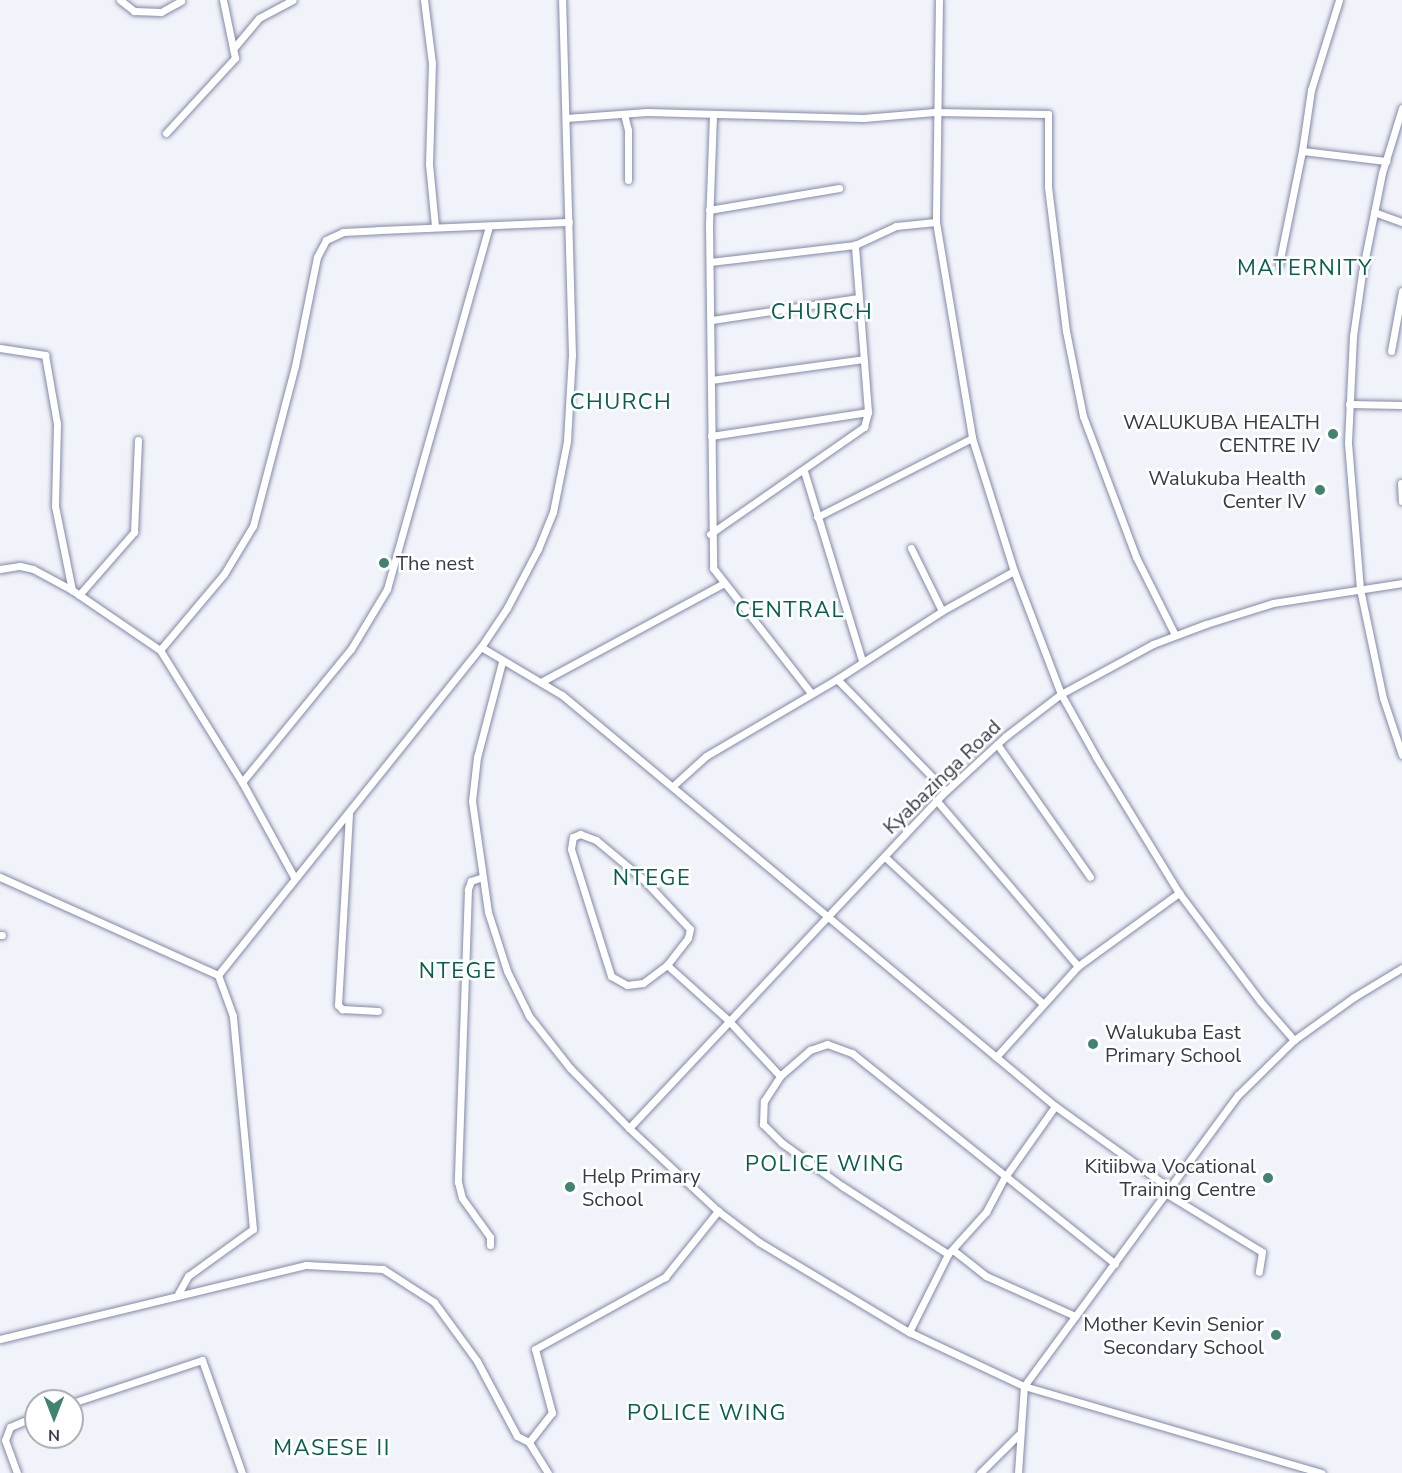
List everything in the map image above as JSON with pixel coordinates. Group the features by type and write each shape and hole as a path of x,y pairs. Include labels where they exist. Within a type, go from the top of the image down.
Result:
{"street":[{"path":"120,0 135,11 161,12 181,2"},
{"path":"166,133 232,66 235,58 223,0"},
{"path":"233,49 259,18 293,0"},
{"path":"424,0 432,63 429,164 435,226"},
{"path":"218,975 294,877 349,814 482,647 538,549 562,469 572,355 562,0"},
{"path":"939,0 935,112 936,222 972,438 1014,571 1061,694 1179,893 1246,983 1294,1040"},
{"path":"1278,264 1302,151 1311,90 1339,0"},
{"path":"1402,108 1374,212 1353,336 1348,443 1360,589 1383,698 1402,755"},
{"path":"566,118 624,114 862,118 935,112 1048,114 1048,187 1066,331 1083,417 1136,557 1175,635"},
{"path":"624,114 628,129 628,180"},
{"path":"712,115 709,210 712,320 710,534 713,568 722,584 811,693"},
{"path":"1302,151 1386,161"},
{"path":"709,210 839,188"},
{"path":"1374,212 1402,222"},
{"path":"160,650 224,574 253,526 295,366 317,257 326,240 343,232 435,226 569,222"},
{"path":"710,262 855,245 896,226 936,222"},
{"path":"242,782 351,649 387,589 489,226"},
{"path":"710,534 804,471 864,427 868,412 855,245"},
{"path":"1391,351 1402,291"},
{"path":"712,320 858,298"},
{"path":"0,348 45,355 57,424 55,506 72,590"},
{"path":"711,380 864,359"},
{"path":"1349,404 1402,405"},
{"path":"711,436 868,412"},
{"path":"817,517 972,438"},
{"path":"79,595 134,532 138,440"},
{"path":"804,471 862,661"},
{"path":"1401,483 1402,501"},
{"path":"911,548 942,611"},
{"path":"0,570 20,566 33,569 72,590 160,650 242,782 294,877"},
{"path":"674,785 706,756 837,679 942,611 1014,571"},
{"name":"Kyabazinga Road","path":"629,1128 728,1020 946,791 997,744 1061,694 1175,635 1273,603 1402,583"},
{"path":"541,682 722,584"},
{"path":"482,647 502,662 541,682 674,785 827,917 1056,1106 1169,1192 1262,1252 1259,1272"},
{"path":"502,662 477,757 472,801 488,912 507,971 528,1016 570,1068 629,1128 718,1211 800,1269 909,1332 1024,1386 1322,1473"},
{"path":"837,679 946,791"},
{"path":"997,744 1090,877"},
{"path":"937,801 1078,966"},
{"path":"349,814 338,1005 342,1009 378,1011"},
{"path":"580,834 597,840 644,880 688,926 690,935 667,964 635,985 627,985 611,976 571,849 573,837 580,834"},
{"path":"885,857 1042,1003"},
{"path":"0,877 218,975 233,1016 253,1229 188,1276 178,1294"},
{"path":"483,877 471,881 468,889 458,1182 462,1198 490,1237 490,1245"},
{"path":"996,1057 1042,1003 1078,966 1179,893"},
{"path":"667,964 728,1020 780,1076"},
{"path":"1018,1473 1024,1386 1239,1095 1294,1040 1354,997 1402,968"},
{"path":"1075,1316 986,1276 842,1186 770,1133 761,1114 764,1101 780,1076 818,1046 839,1046 1114,1264"},
{"path":"909,1332 950,1252 986,1212 1005,1177 1056,1106"},
{"path":"528,1442 552,1413 535,1359 537,1346 665,1277 718,1211"},
{"path":"0,1339 178,1294 306,1265 383,1269 434,1302 477,1362 517,1436 528,1442 548,1473"},
{"path":"84,1399 202,1360 242,1473"},
{"path":"17,1473 5,1440 10,1427 24,1421"},
{"path":"980,1473 1020,1433"}],"place":[{"name":"WALUKUBA HEALTH CENTRE IV","path":"1333,434"},
{"name":"Walukuba Health Center IV","path":"1320,490"},
{"name":"The nest","path":"384,563"},
{"name":"Walukuba East Primary School","path":"1093,1044"},
{"name":"Kitiibwa Vocational Training Centre","path":"1268,1178"},
{"name":"Help Primary School","path":"570,1187"},
{"name":"Mother Kevin Senior Secondary School","path":"1276,1335"}],"district":[{"name":"MATERNITY","path":"1305,269"},
{"name":"CHURCH","path":"822,313"},
{"name":"CHURCH","path":"621,403"},
{"name":"CENTRAL","path":"790,611"},
{"name":"NTEGE","path":"652,879"},
{"name":"NTEGE","path":"458,972"},
{"name":"POLICE WING","path":"825,1165"},
{"name":"POLICE WING","path":"707,1414"},
{"name":"MASESE II","path":"332,1449"}]}
